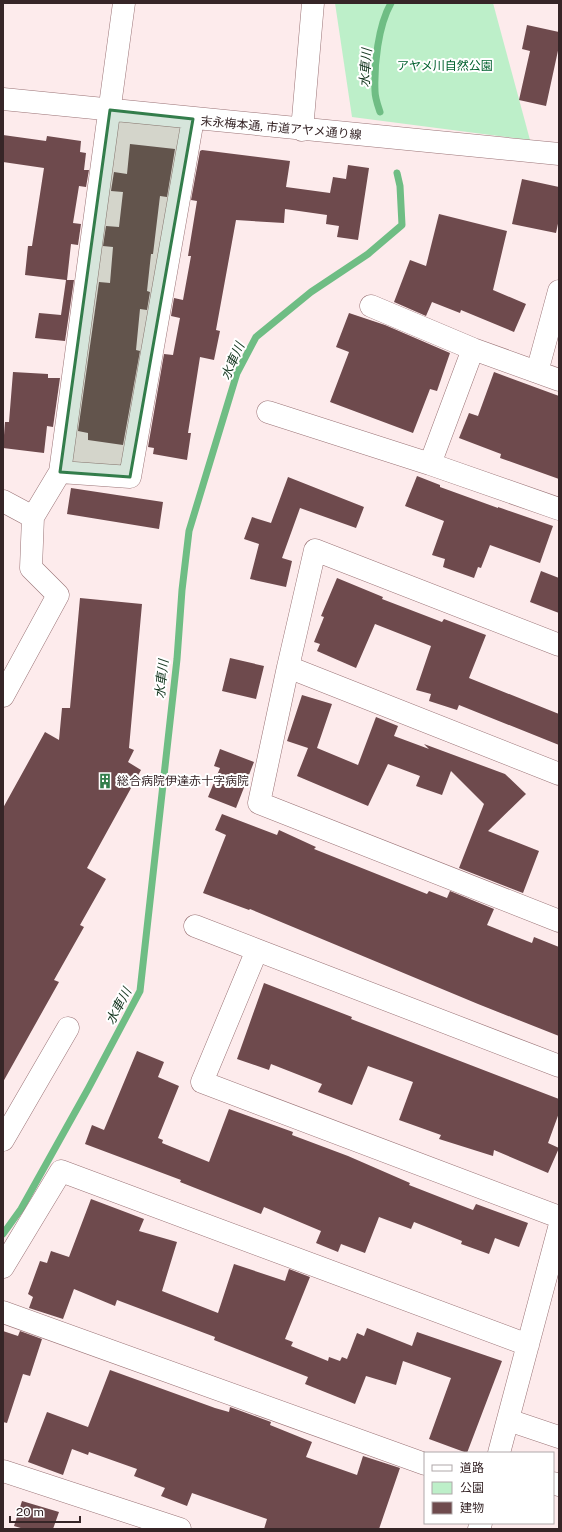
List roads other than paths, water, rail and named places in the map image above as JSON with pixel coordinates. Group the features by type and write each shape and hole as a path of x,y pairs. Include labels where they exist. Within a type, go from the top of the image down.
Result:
{"street":[{"path":"3,696 58,595 31,568 33,518 60,472 124,3"},
{"path":"302,130 313,3"},
{"name":"末永梅本通, 市道アヤメ通り線","path":"3,100 559,154"},
{"path":"60,472 130,477 193,119"},
{"path":"537,372 559,291"},
{"path":"371,306 473,349 559,380"},
{"path":"430,464 473,349"},
{"path":"268,412 430,464 559,509"},
{"path":"3,501 33,518"},
{"path":"559,645 315,550 259,803 559,921"},
{"path":"288,667 559,774"},
{"path":"195,926 559,1066"},
{"path":"256,950 202,1082 559,1217"},
{"path":"3,1140 68,1028"},
{"path":"3,1267 61,1171 528,1345"},
{"path":"499,1452 528,1345 554,1268 559,1228"},
{"path":"3,1312 424,1464"},
{"path":"508,1420 559,1437"},
{"path":"3,1471 180,1529"}],"waterway":[{"name":"水車川","path":"380,112 375,94 376,58 380,34 391,3"},
{"name":"水車川","path":"3,1234 21,1209 88,1089 140,991 177,659 182,590 189,531 237,373 256,337 311,292 368,254 402,225 400,186 397,173"}],"place":[{"name":"総合病院伊達赤十字病院","path":"105,781"}],"park label":[{"name":"アヤメ川自然公園","path":"445,66"}]}
